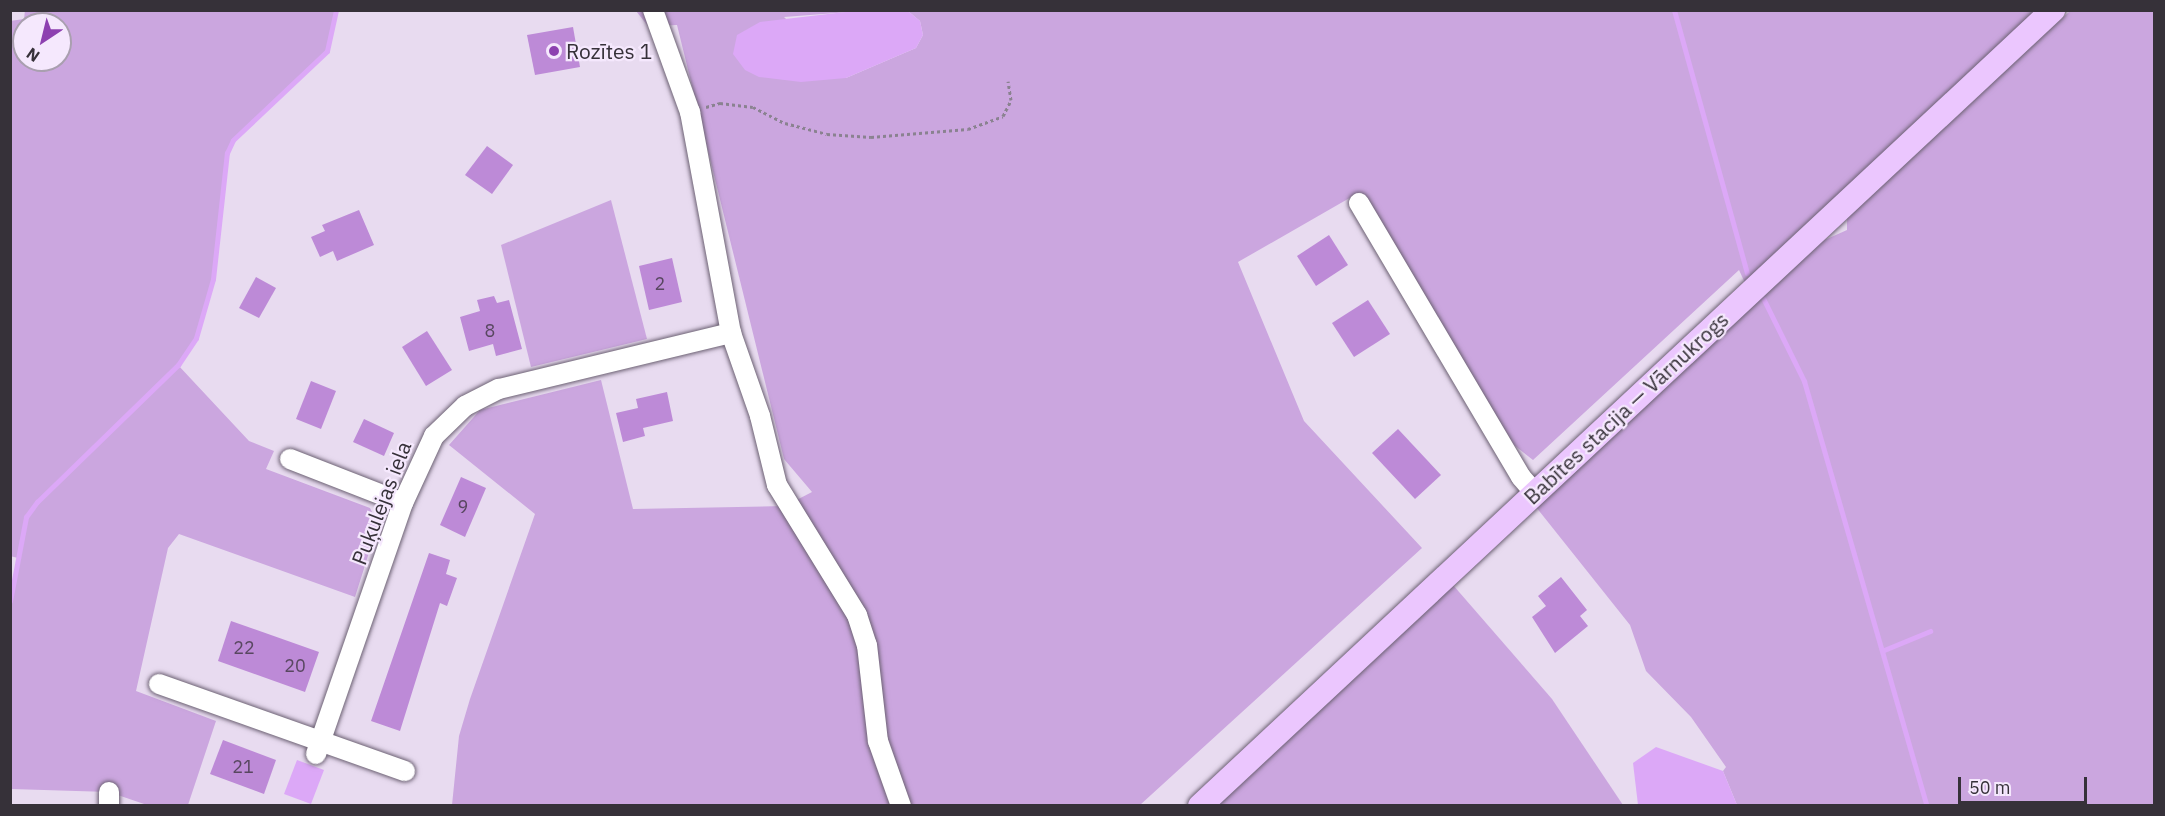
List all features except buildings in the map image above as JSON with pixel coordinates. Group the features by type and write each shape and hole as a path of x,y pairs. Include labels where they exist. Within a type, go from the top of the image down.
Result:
{"main road":[{"name":"Babītes stacija — Vārnukrogs","path":"1200,806 2053,10"}],"street":[{"path":"653,10 690,112 731,333 760,416 777,485 792,516 857,615 867,645 878,741 900,806"},
{"path":"1359,202 1521,477 1534,493"},
{"name":"Puķulejas iela","path":"319,747 404,503 434,436 465,406 499,389 731,333"},
{"path":"290,459 404,503"},
{"path":"159,684 319,747 405,771"}],"path":[{"path":"690,112 720,103 753,107 785,123 817,132 871,137 968,129 1003,116 1011,100 1008,81"}],"shaded area":[{"path":"25,10 336,11 327,51 233,140 227,153 213,279 196,338 178,365 249,441 274,451 266,469 370,508 378,524 355,597 179,534 168,548 136,691 216,721 188,805 147,805 109,792 11,789 10,601 18,558 10,556 10,21 12,21 12,72 72,72 72,12 25,12"},
{"path":"862,10 908,11 920,21 923,35 916,48 846,78 801,82 759,77 745,70 733,54 737,35 760,22"},
{"path":"636,11 862,11 784,17 846,78 916,48 923,35 920,21 908,11 2037,11 1792,237 1800,251 1847,230 1847,215 2070,11 2154,11 2154,805 1737,805 1723,771 1726,767 1691,717 1646,671 1630,625 1532,502 1753,300 1739,270 1533,460 1514,445 1360,192 1238,262 1304,421 1422,548 1140,805 452,805 459,736 535,514 449,445 480,410 601,380 633,509 785,506 812,492 784,459 677,25 648,26"},
{"path":"611,200 647,339 531,367 501,245"},
{"path":"1453,585 1552,699 1623,805 1212,806"},
{"path":"1656,747 1723,771 1737,805 1638,805 1633,763"},
{"path":"297,760 324,770 311,804 284,794"}],"waterway":[{"path":"10,601 26,517 37,502 178,365 196,338 213,279 227,153 233,140 327,51 336,10"},
{"path":"1674,10 1747,273"},
{"path":"1763,298 1804,381 1927,806"},
{"path":"1884,650 1930,631"}],"place":[{"name":"Rozītes 1","path":"554,51"}]}
